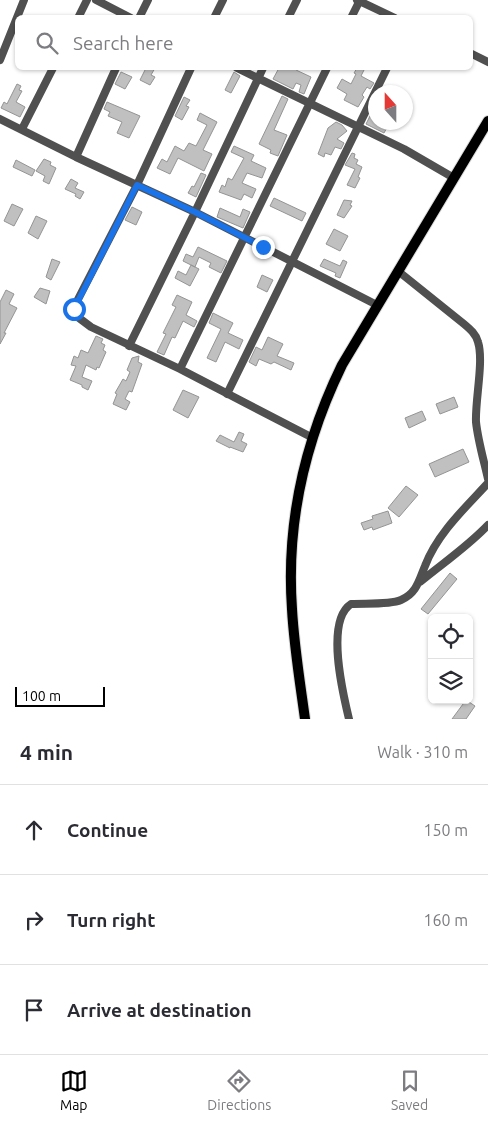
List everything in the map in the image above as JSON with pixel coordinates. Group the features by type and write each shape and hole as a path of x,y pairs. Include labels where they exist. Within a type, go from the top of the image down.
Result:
{"main road":[{"path":"305,719 292,609 291,562 298,494 313,438 335,380 377,305 488,122"}],"street":[{"path":"18,15 24,0"},
{"path":"80,15 87,0"},
{"path":"96,0 125,15"},
{"path":"140,15 148,0"},
{"path":"216,15 223,0"},
{"path":"290,15 297,0"},
{"path":"352,15 358,0 389,15"},
{"path":"0,60 15,22"},
{"path":"473,54 488,62"},
{"path":"22,129 52,70"},
{"path":"76,157 115,70"},
{"path":"190,70 137,185 74,309 75,315 91,327 180,369 313,438"},
{"path":"241,70 404,149 454,178"},
{"path":"129,346 262,70"},
{"path":"180,369 326,70"},
{"path":"227,394 386,70"},
{"path":"0,119 76,157 195,212 377,305"},
{"path":"398,271 474,332 478,340 480,350 476,425 488,479"},
{"path":"480,350 488,355"},
{"path":"420,582 425,565 439,540 488,483"},
{"path":"349,719 338,663 340,623 344,611 351,604 400,601 408,596 420,582 476,538 488,525"}],"building":[{"path":"145,70 154,70 151,75 155,77 150,85 140,80"},
{"path":"278,70 296,70 311,77 304,94 299,92 301,85 296,83 293,89 273,79"},
{"path":"356,70 364,70 361,76 374,83 368,85 358,107 344,100 347,94 337,88 342,79 351,84 356,74 354,73"},
{"path":"121,72 132,77 125,89 115,84"},
{"path":"234,72 240,76 231,93 225,90"},
{"path":"17,84 21,86 19,90 22,91 16,102 25,107 20,117 1,108 4,102 7,104"},
{"path":"282,96 288,99 274,130 287,135 278,156 270,153 271,150 259,144"},
{"path":"184,97 190,100 186,106 189,107 182,120 175,116"},
{"path":"107,102 140,116 129,138 117,133 122,122 108,116 110,112 104,109"},
{"path":"200,113 217,122 203,150 212,154 204,171 178,158 170,174 157,168 162,159 167,162 175,146 184,151 189,143 196,146 207,125 197,120"},
{"path":"336,122 347,131 337,139 344,143 341,149 335,147 331,155 325,153 324,157 318,154 328,128"},
{"path":"234,146 254,155 251,161 266,168 262,178 247,173 242,183 256,189 252,198 244,194 241,200 219,192 222,185 225,187 228,178 232,180 244,158 231,152"},
{"path":"352,153 355,154 354,158 358,160 356,164 362,167 358,177 360,178 355,188 347,185 355,169 345,165"},
{"path":"44,159 51,162 50,165 56,168 49,184 43,181 45,176 36,171"},
{"path":"16,160 35,170 32,176 13,167"},
{"path":"201,173 206,175 196,197 188,193 192,186 194,187"},
{"path":"71,179 78,183 75,188 84,192 80,199 75,196 76,194 65,189"},
{"path":"274,198 306,213 302,221 270,206"},
{"path":"344,200 352,201 350,205 352,206 344,218 337,215"},
{"path":"12,204 23,209 14,226 4,221"},
{"path":"132,207 142,212 136,225 125,220"},
{"path":"220,208 240,217 243,209 250,212 243,228 217,217"},
{"path":"36,216 47,221 38,239 28,233"},
{"path":"334,229 348,236 340,251 326,244"},
{"path":"198,247 227,261 221,273 209,267 211,263 199,257 195,267 183,261 186,254 193,257"},
{"path":"52,259 60,262 51,280 46,277"},
{"path":"324,259 340,266 343,260 347,262 340,278 335,276 336,273 320,266"},
{"path":"191,265 199,269 190,286 175,278 178,271 186,275"},
{"path":"262,275 273,280 267,292 257,287"},
{"path":"40,288 50,291 46,304 34,297"},
{"path":"6,290 14,294 9,304 17,308 0,344 0,302"},
{"path":"177,295 192,302 186,315 197,321 194,327 183,321 175,338 172,337 164,355 157,352 166,334 163,333 176,307 172,305"},
{"path":"213,313 233,323 228,333 243,340 239,349 225,342 216,362 207,358 221,329 209,323"},
{"path":"96,336 103,339 101,343 105,345 103,350 106,352 99,368 97,367 96,370 86,365 82,377 92,381 88,390 70,380 76,366 71,365 74,356 78,358 81,350 88,353"},
{"path":"268,337 283,344 277,356 294,363 291,370 274,362 271,364 259,359 256,366 249,362 256,347 262,350"},
{"path":"139,356 138,362 142,364 132,392 129,391 125,399 130,402 126,410 113,404 117,394 115,393 123,379 126,381 130,372 127,370 132,358"},
{"path":"183,390 199,397 188,418 173,410"},
{"path":"454,397 458,407 440,414 436,404"},
{"path":"422,411 426,420 409,428 405,418"},
{"path":"239,432 244,434 241,441 247,444 243,452 216,441 220,435 234,442"},
{"path":"463,449 469,462 435,477 429,464"},
{"path":"406,486 418,495 399,517 388,508"},
{"path":"388,511 392,523 373,530 372,527 364,530 361,523 373,519 372,516"},
{"path":"450,573 457,579 428,614 421,609"},
{"path":"463,704 475,706 466,719 452,719"}],"route":[{"path":"74,309 137,185 263,247"}]}
